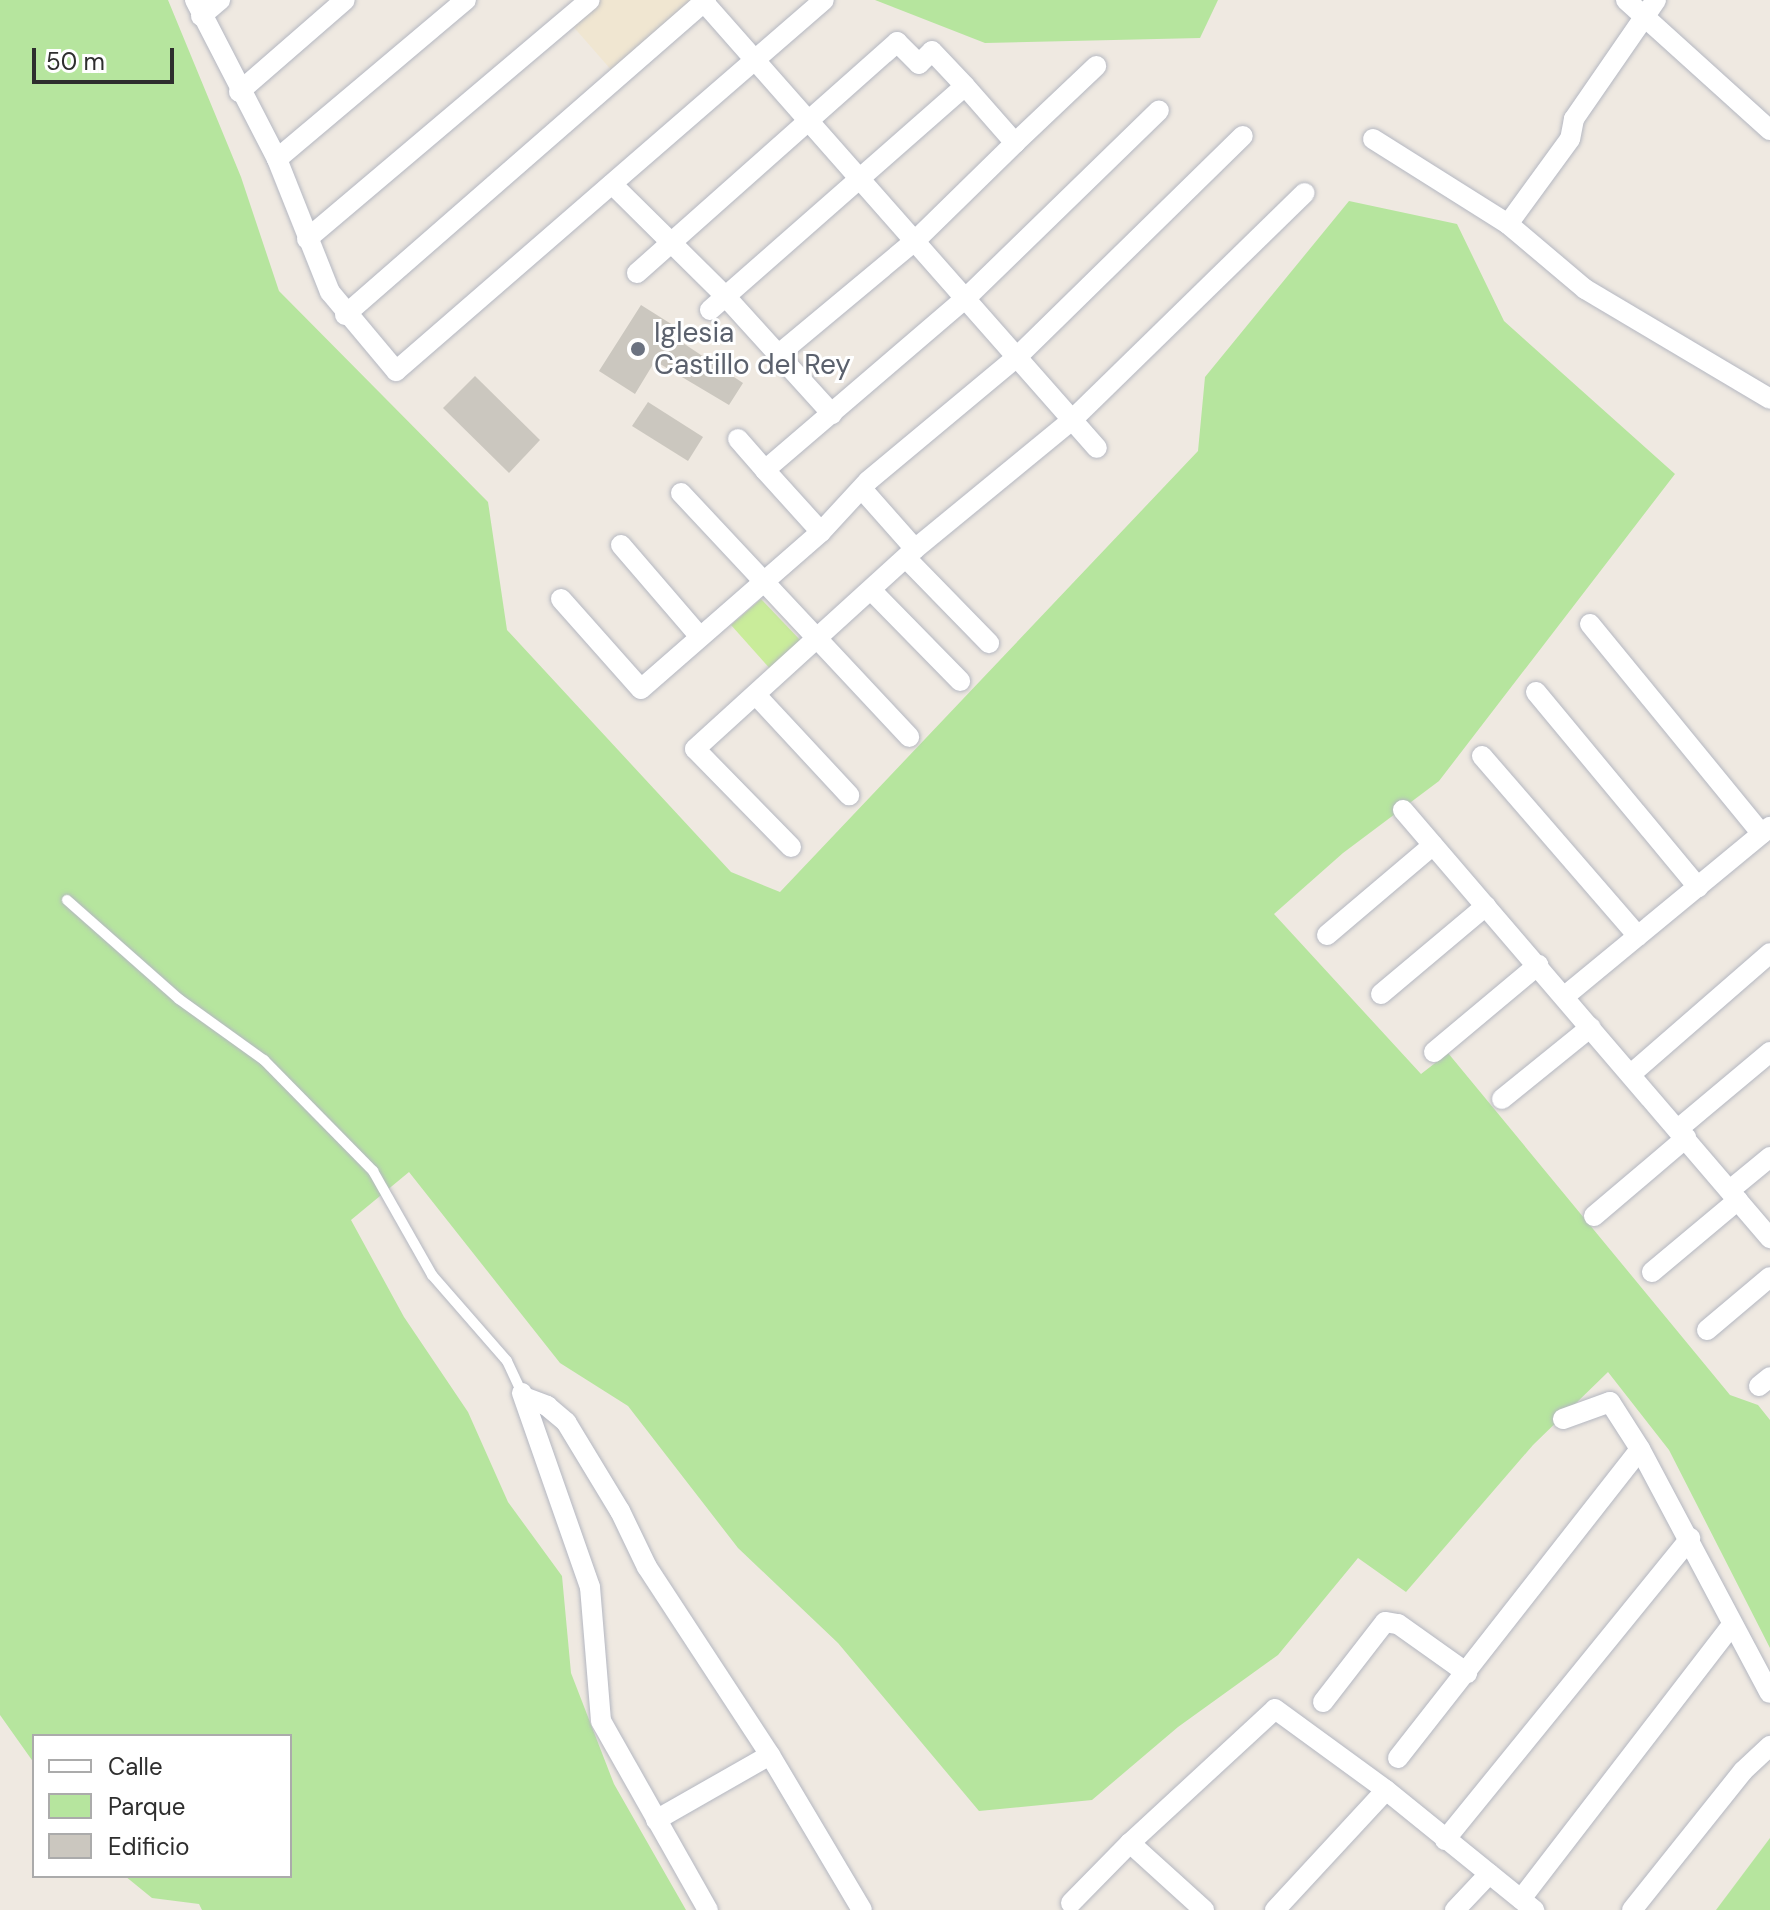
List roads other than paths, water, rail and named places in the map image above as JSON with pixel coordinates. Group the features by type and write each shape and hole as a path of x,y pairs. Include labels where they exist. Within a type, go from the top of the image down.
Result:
{"street":[{"path":"220,0 198,8 239,92 277,159 307,239 345,315 396,371 824,0"},
{"path":"239,92 345,0"},
{"path":"277,159 466,0"},
{"path":"307,239 590,0"},
{"path":"1626,0 1652,8 1770,130"},
{"path":"345,315 704,1 1097,448"},
{"path":"1508,224 1570,139 1574,119 1652,8"},
{"path":"637,273 897,42 919,64 932,51 1015,143"},
{"path":"779,354 916,240 1096,66"},
{"path":"718,304 863,180 965,86"},
{"path":"765,470 966,298 1159,110"},
{"path":"561,599 641,689 821,532 865,485 1017,357 1243,136"},
{"path":"1373,139 1508,224 1575,282 1770,399"},
{"path":"612,184 672,242 718,304 779,354 832,414"},
{"path":"791,847 695,749 910,554 1072,420 1305,193"},
{"path":"738,439 821,532"},
{"path":"865,485 910,554 989,643"},
{"path":"681,493 762,584 909,737"},
{"path":"621,545 700,637"},
{"path":"872,591 960,681"},
{"path":"1565,996 1766,831 1590,624"},
{"path":"1536,692 1698,887"},
{"path":"756,695 849,795"},
{"path":"1482,756 1638,936"},
{"path":"1403,810 1770,1238"},
{"path":"1327,935 1433,845"},
{"path":"1381,994 1486,906"},
{"path":"1631,1074 1770,953"},
{"path":"1434,1052 1538,965"},
{"path":"1502,1099 1591,1027"},
{"path":"1594,1216 1770,1052"},
{"path":"1652,1272 1770,1157"},
{"path":"1707,1330 1770,1277"},
{"path":"523,1395 547,1406 566,1422 620,1511 647,1567 770,1755 862,1910"},
{"path":"523,1395 590,1587 601,1721 708,1910"},
{"path":"1563,1419 1610,1402 1690,1538 1731,1626 1770,1693"},
{"path":"1398,1758 1640,1449"},
{"path":"1445,1840 1690,1538"},
{"path":"1323,1702 1385,1622 1398,1624 1467,1673"},
{"path":"1071,1903 1130,1843 1275,1709 1386,1790 1528,1904 1731,1626"},
{"path":"1632,1910 1743,1771 1770,1746"},
{"path":"656,1820 770,1755"},
{"path":"1275,1910 1386,1790"},
{"path":"1130,1843 1204,1910"},
{"path":"1455,1910 1489,1874"}],"lane":[{"path":"67,900 179,999 264,1060 373,1171 432,1275 507,1361 523,1395"}],"place":[{"name":"Iglesia Castillo del Rey","path":"638,349"}]}
